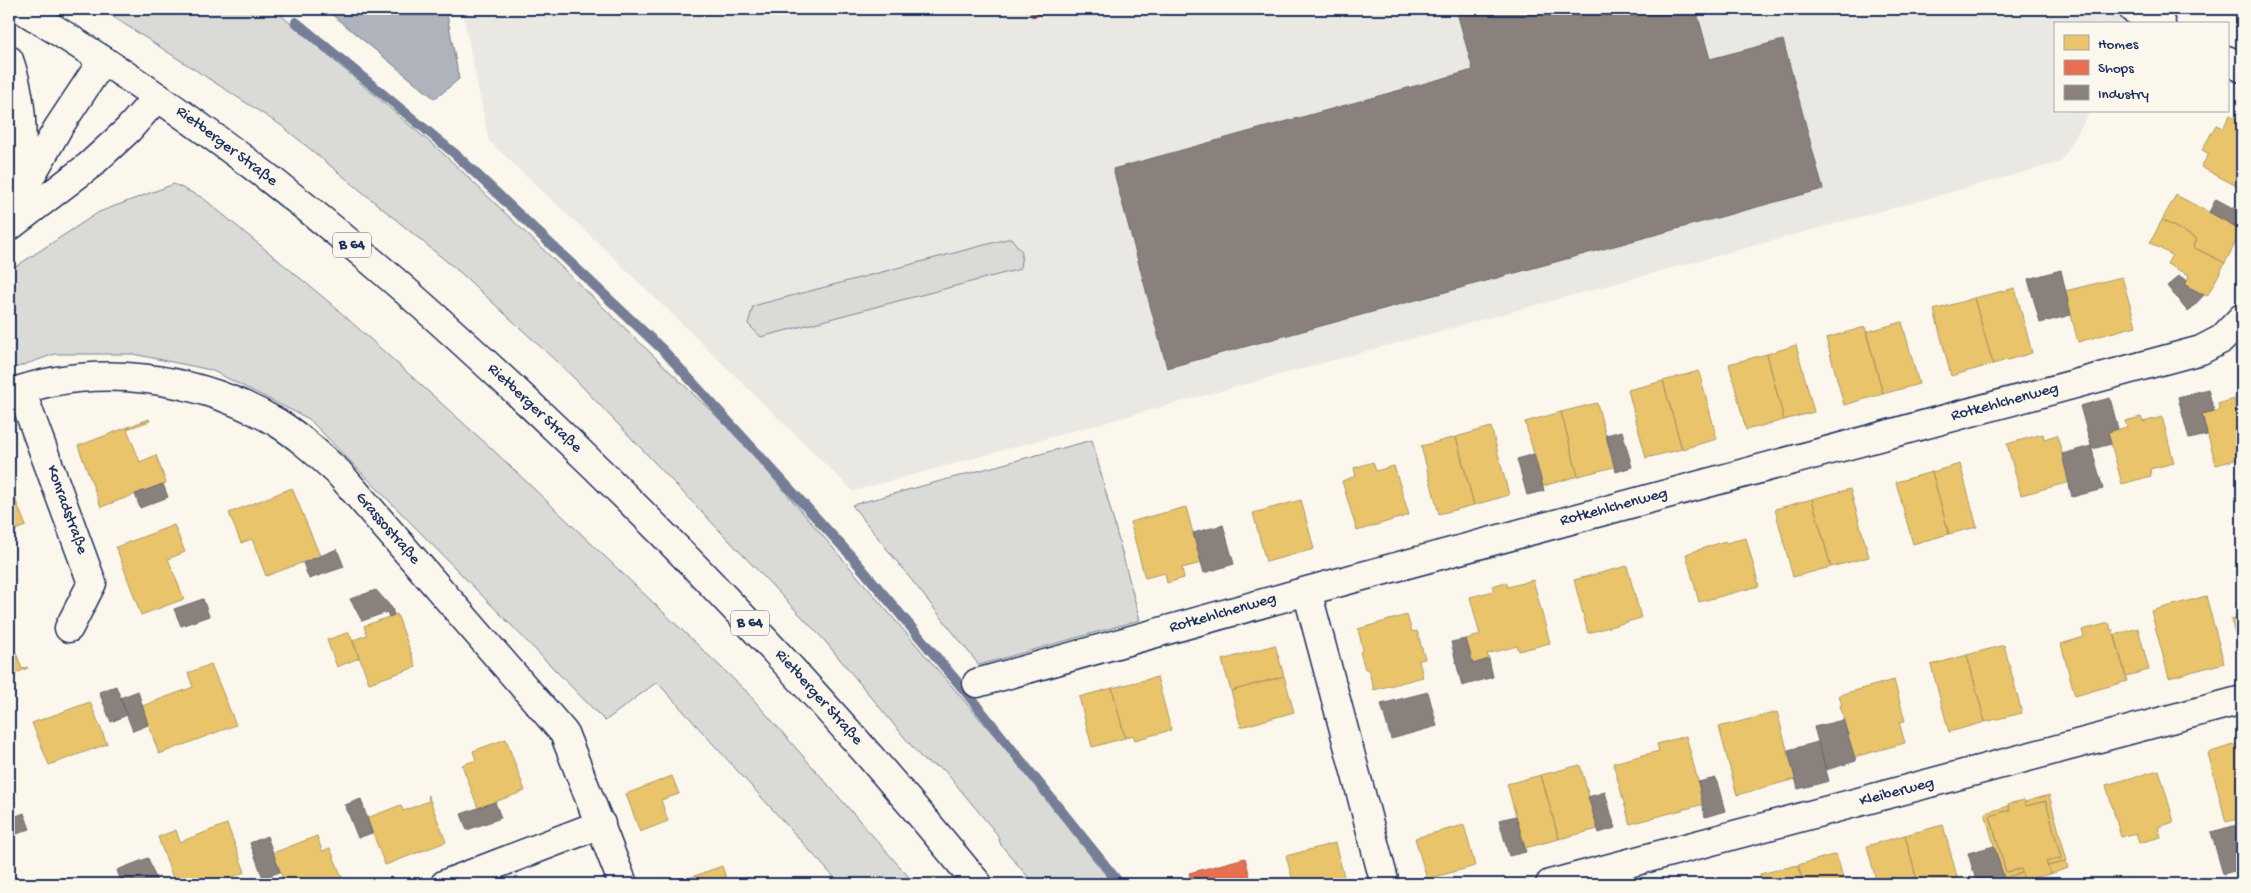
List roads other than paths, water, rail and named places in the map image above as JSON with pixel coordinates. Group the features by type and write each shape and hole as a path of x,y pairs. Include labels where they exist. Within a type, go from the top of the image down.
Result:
{"street":[{"name":"Rietberger Straße","path":"22,9 104,60 232,150 376,265 457,336 622,492 789,664 871,756 978,884"},
{"path":"2133,9 2156,22"},
{"path":"9,60 18,100 21,134 20,169 11,215"},
{"path":"11,215 58,128 104,60"},
{"path":"2228,61 2242,68"},
{"path":"11,215 90,165 128,130 157,96"},
{"name":"Rotkehlchenweg","path":"977,683 1307,591 2201,350 2222,339 2242,318"},
{"name":"Grassostraße","path":"15,392 58,381 95,377 132,377 169,382 205,390 242,404 276,423 309,445 338,472 564,733 623,884"},
{"name":"Konradstraße","path":"15,392 92,583 69,628"},
{"path":"1307,591 1384,884"},
{"name":"Kleiberweg","path":"1550,884 2242,700"},
{"path":"445,884 601,824"}],"waterway":[{"path":"296,22 454,153 664,351 852,557 965,691 1120,884"}]}
